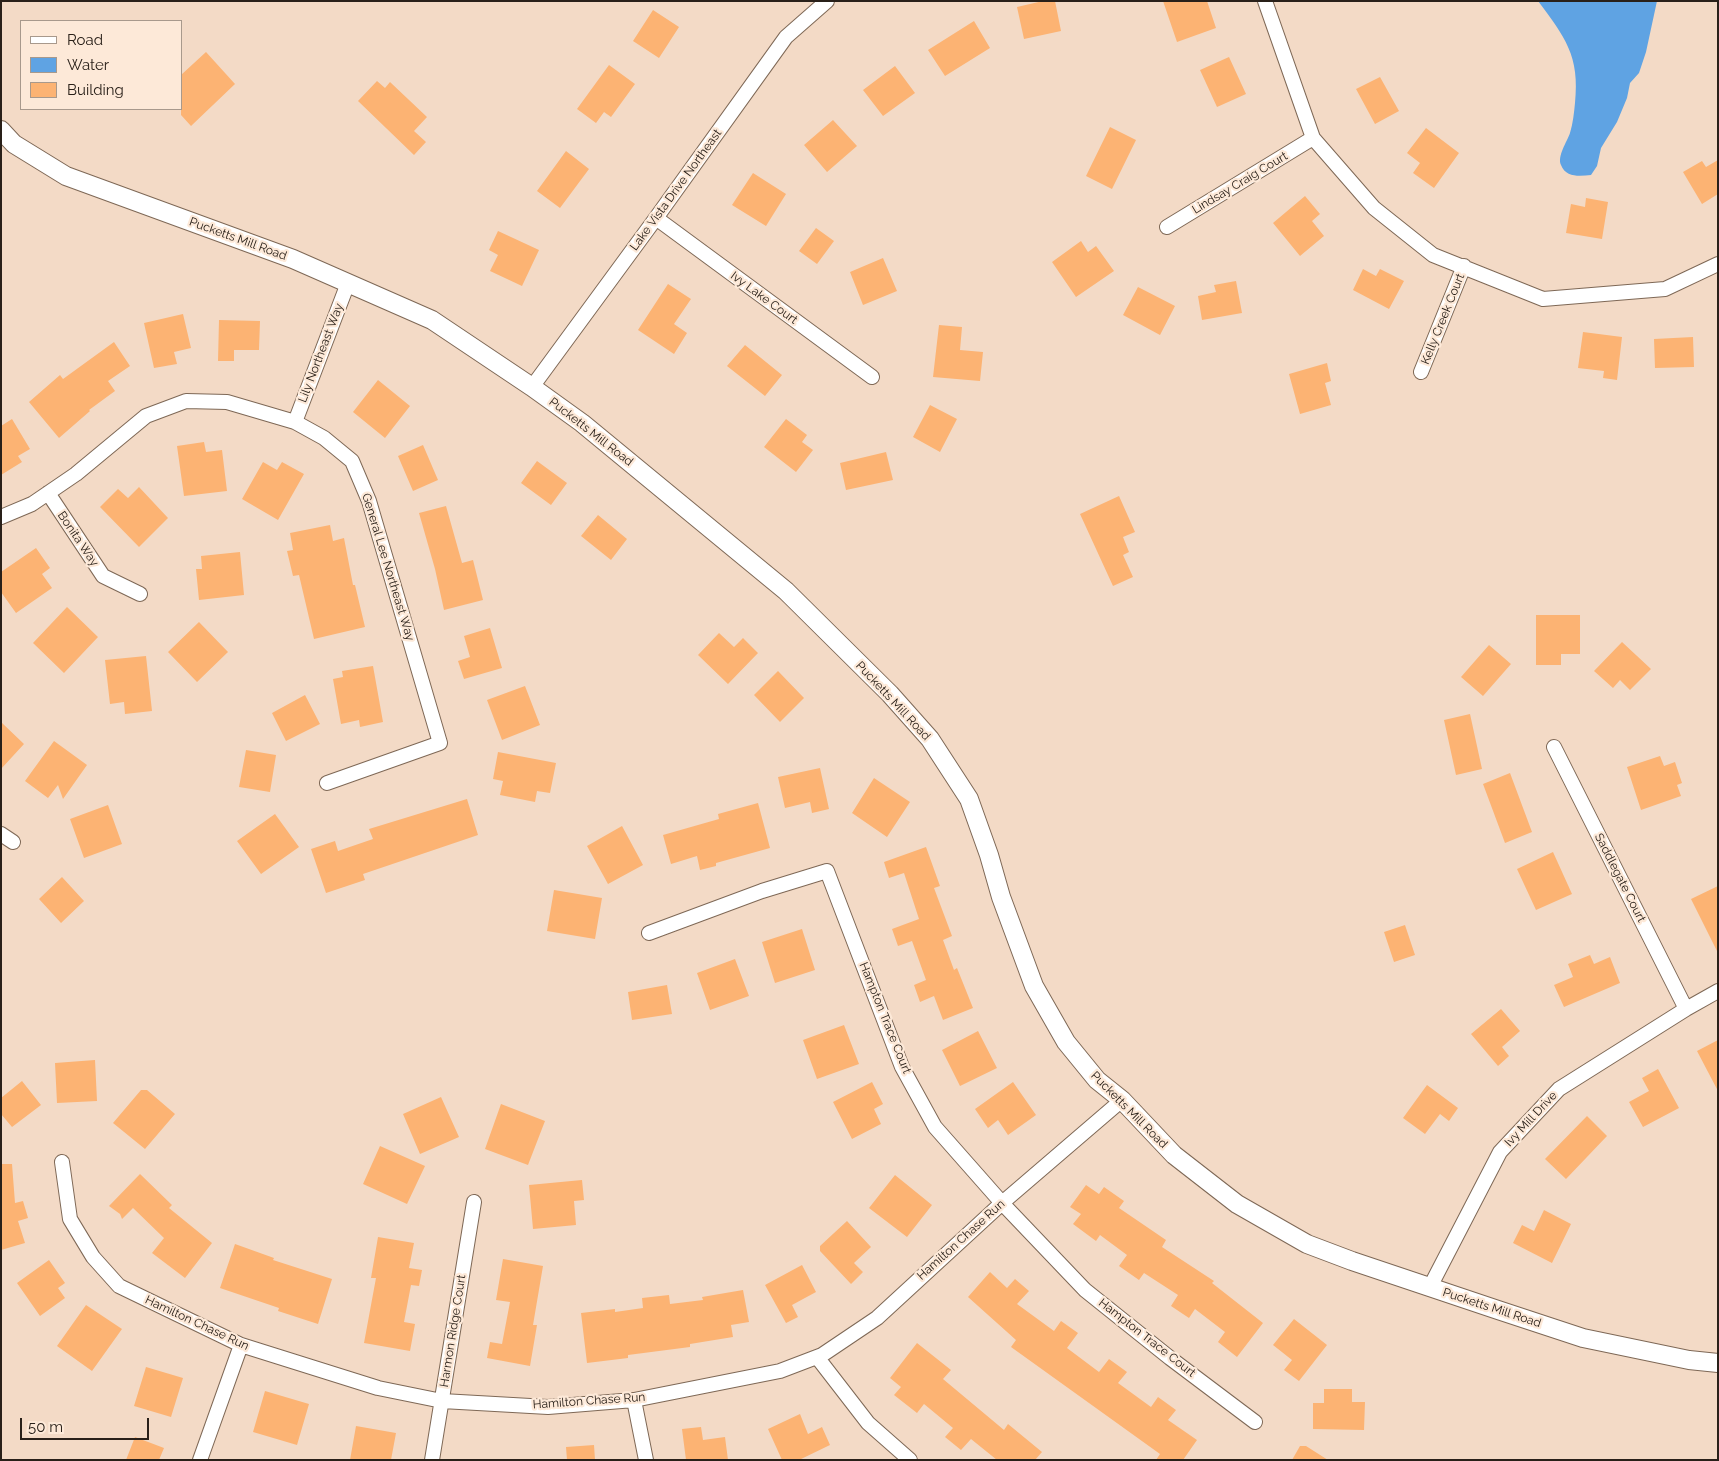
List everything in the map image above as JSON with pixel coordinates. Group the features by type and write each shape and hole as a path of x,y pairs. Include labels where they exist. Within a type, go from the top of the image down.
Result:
{"street":[{"name":"Lake Vista Drive Northeast","path":"532,386 786,37 827,1"},
{"path":"1265,1 1313,138 1374,208 1433,255 1543,299 1665,289 1718,264"},
{"name":"Pucketts Mill Road","path":"1,130 14,144 66,176 293,259 432,320 532,386 582,423 786,591 890,694 930,739 969,799 989,855 1001,897 1034,986 1066,1042 1097,1080 1122,1100 1174,1155 1237,1204 1307,1244 1583,1338 1689,1360 1718,1363"},
{"name":"Lindsay Craig Court","path":"1167,227 1313,138"},
{"name":"Ivy Lake Court","path":"656,218 872,378"},
{"name":"Kelly Creek Court","path":"1421,372 1464,266"},
{"name":"Lily Northeast Way","path":"294,422 348,283"},
{"name":"General Lee Northeast Way","path":"1,517 32,504 76,474 146,416 186,401 227,402 294,422 324,438 352,461 369,501 440,743 327,783"},
{"name":"Bonita Way","path":"48,493 103,576 140,594"},
{"name":"Saddlegate Court","path":"1554,747 1686,1009"},
{"path":"1,834 13,842"},
{"name":"Hampton Trace Court","path":"649,933 762,891 827,871 902,1067 935,1126 1002,1203 1085,1290 1255,1422"},
{"name":"Ivy Mill Drive","path":"1430,1287 1500,1152 1559,1089 1686,1009 1718,992"},
{"name":"Hamilton Chase Run","path":"62,1162 70,1219 93,1257 119,1286 240,1345 378,1388 442,1401 548,1406 634,1400 780,1371 822,1355 877,1318 1002,1203 1122,1100"},
{"name":"Harmon Ridge Court","path":"432,1460 474,1202"},
{"path":"200,1460 240,1345"},
{"path":"817,1357 868,1423 910,1460"},
{"path":"634,1400 646,1460"}],"water":[{"path":"1538,1 1657,1 1646,52 1639,73 1630,83 1627,98 1617,122 1601,148 1597,166 1591,175 1578,176 1570,174 1561,165 1561,153 1570,133 1573,118 1576,87 1575,72 1573,60 1563,37"}],"building":[{"path":"1043,1 1055,1 1061,31 1024,39 1017,7"},
{"path":"1163,1 1207,1 1216,28 1177,42"},
{"path":"653,10 679,27 659,58 633,41"},
{"path":"974,21 990,48 945,76 928,50"},
{"path":"206,52 235,84 191,126 181,115 182,74"},
{"path":"1229,57 1246,94 1217,107 1200,70"},
{"path":"609,65 635,84 611,117 604,112 596,123 577,109"},
{"path":"895,66 915,93 883,116 863,90"},
{"path":"1380,77 1399,111 1375,124 1356,89"},
{"path":"377,81 385,88 390,82 427,117 414,131 426,142 414,155 358,101"},
{"path":"833,120 857,146 827,172 804,145"},
{"path":"1110,127 1136,140 1112,189 1086,176"},
{"path":"1426,128 1459,153 1434,188 1413,173 1420,163 1407,153"},
{"path":"566,151 589,169 560,208 537,191"},
{"path":"1718,160 1718,194 1702,204 1683,172 1702,161 1706,167"},
{"path":"753,173 786,194 766,226 732,205"},
{"path":"1305,196 1320,214 1312,221 1324,236 1300,256 1273,223"},
{"path":"1586,198 1608,202 1602,239 1566,233 1571,204 1585,207"},
{"path":"816,228 834,241 817,264 799,251"},
{"path":"498,231 539,250 522,286 490,271 498,255 489,250"},
{"path":"1081,241 1088,252 1096,246 1114,271 1076,297 1052,262"},
{"path":"883,258 897,291 863,305 850,272"},
{"path":"1363,269 1376,276 1380,269 1404,281 1389,309 1353,290"},
{"path":"1236,281 1242,313 1202,320 1198,296 1216,292 1214,285"},
{"path":"668,284 691,299 674,324 687,333 674,354 638,330"},
{"path":"1138,287 1175,306 1160,335 1123,315"},
{"path":"183,314 191,348 174,352 177,364 154,368 144,323"},
{"path":"219,320 260,321 259,350 234,350 234,361 218,361"},
{"path":"939,325 962,327 960,350 983,352 980,381 933,377"},
{"path":"1583,332 1622,337 1617,380 1603,378 1604,371 1578,368"},
{"path":"1693,337 1694,367 1655,368 1654,339"},
{"path":"114,342 130,366 108,381 115,391 89,410 59,438 29,402 60,375 63,379"},
{"path":"745,345 782,375 765,396 727,366"},
{"path":"1327,363 1331,381 1325,383 1331,405 1300,414 1289,374"},
{"path":"378,380 410,406 385,438 353,412"},
{"path":"930,405 957,419 940,452 913,437"},
{"path":"12,419 30,449 18,456 22,462 1,475 1,426"},
{"path":"786,419 807,435 802,442 813,450 796,472 764,447"},
{"path":"204,442 206,452 222,450 227,491 184,496 177,446"},
{"path":"423,445 438,480 413,491 398,456"},
{"path":"886,452 893,480 846,490 840,463"},
{"path":"537,461 567,483 551,505 521,483"},
{"path":"263,462 277,470 282,462 304,474 278,520 242,499"},
{"path":"139,487 168,518 139,547 100,507 118,489 128,498"},
{"path":"1119,496 1135,532 1123,537 1129,552 1123,555 1133,577 1113,586 1080,514"},
{"path":"446,506 462,563 473,560 483,600 444,610 435,569 419,513"},
{"path":"598,515 627,539 611,560 581,536"},
{"path":"330,525 333,541 344,538 353,585 355,585 365,627 314,639 299,575 293,576 287,551 293,550 290,533"},
{"path":"36,548 50,568 42,574 52,588 16,613 1,592 1,572"},
{"path":"240,552 244,595 199,600 196,569 202,569 201,556"},
{"path":"67,607 98,637 64,673 33,643"},
{"path":"1536,615 1580,615 1580,654 1561,654 1561,665 1536,665"},
{"path":"199,622 228,652 197,682 168,652"},
{"path":"490,628 502,668 464,679 458,661 470,657 464,636"},
{"path":"719,633 734,647 743,638 758,653 728,684 698,655"},
{"path":"1622,642 1651,669 1630,690 1620,680 1613,688 1594,671"},
{"path":"1489,645 1511,664 1483,696 1461,677"},
{"path":"146,656 152,711 125,714 124,702 110,704 105,660"},
{"path":"373,666 383,722 360,727 359,720 341,724 333,679 343,677 342,671"},
{"path":"778,671 804,698 780,722 754,695"},
{"path":"525,686 540,725 502,740 487,700"},
{"path":"305,695 320,724 286,741 272,713"},
{"path":"1470,714 1482,769 1456,775 1444,720"},
{"path":"1,722 24,744 1,769"},
{"path":"54,741 87,765 63,799 58,785 48,798 25,781"},
{"path":"246,750 276,755 270,792 239,787"},
{"path":"498,752 556,763 550,793 537,791 535,802 500,795 503,781 493,779"},
{"path":"1660,756 1664,766 1675,762 1682,783 1677,785 1681,796 1641,810 1627,767"},
{"path":"820,768 829,809 812,813 810,802 785,808 778,777"},
{"path":"1510,773 1532,832 1505,843 1483,784"},
{"path":"874,778 910,802 887,837 852,813"},
{"path":"467,799 478,835 363,874 365,880 326,893 311,849 335,841 338,851 373,839 369,829"},
{"path":"758,803 770,848 716,863 716,866 700,870 697,856 671,864 663,835 719,819 718,814"},
{"path":"108,805 122,844 84,858 70,819"},
{"path":"275,814 299,847 261,874 237,841"},
{"path":"622,826 643,865 608,884 587,846"},
{"path":"926,847 940,886 934,888 952,936 943,940 954,970 957,968 973,1008 943,1020 934,996 920,1002 914,985 926,980 912,941 898,946 892,929 919,919 904,873 889,878 884,862"},
{"path":"1553,852 1572,894 1536,910 1517,869"},
{"path":"62,877 84,901 61,923 39,899"},
{"path":"1718,886 1718,953 1691,899"},
{"path":"554,890 602,898 595,939 547,931"},
{"path":"1405,925 1415,955 1394,962 1384,932"},
{"path":"802,929 815,970 775,983 762,942"},
{"path":"1590,955 1594,964 1610,957 1620,983 1564,1007 1554,985 1573,977 1568,964"},
{"path":"735,959 749,996 710,1010 697,973"},
{"path":"667,985 672,1014 632,1020 628,992"},
{"path":"1501,1009 1520,1031 1502,1047 1509,1056 1498,1066 1471,1034"},
{"path":"844,1025 859,1064 817,1079 803,1040"},
{"path":"978,1031 997,1068 960,1086 942,1050"},
{"path":"1718,1040 1718,1091 1697,1051"},
{"path":"95,1060 97,1101 57,1103 55,1063"},
{"path":"1658,1069 1679,1108 1643,1127 1629,1102 1649,1091 1642,1078"},
{"path":"22,1081 41,1105 12,1127 1,1114 1,1098"},
{"path":"872,1082 883,1104 874,1109 881,1124 852,1139 833,1102"},
{"path":"1013,1082 1036,1115 1008,1135 998,1120 988,1128 975,1109"},
{"path":"1427,1085 1458,1108 1449,1121 1440,1114 1425,1134 1403,1118"},
{"path":"141,1090 147,1090 175,1114 145,1149 113,1123"},
{"path":"441,1097 459,1137 420,1154 403,1114"},
{"path":"501,1104 545,1121 528,1165 485,1149"},
{"path":"1587,1116 1607,1136 1566,1179 1545,1159"},
{"path":"380,1146 425,1166 407,1204 363,1184"},
{"path":"1,1164 12,1164 15,1203 23,1201 28,1218 18,1221 25,1243 1,1250"},
{"path":"140,1174 172,1205 169,1208 212,1243 185,1278 152,1253 164,1238 133,1208 122,1219 120,1214 109,1206"},
{"path":"895,1175 932,1205 907,1237 869,1208"},
{"path":"582,1180 584,1200 574,1201 576,1225 533,1229 529,1185"},
{"path":"1086,1185 1099,1194 1104,1187 1124,1201 1119,1208 1166,1240 1162,1247 1214,1281 1212,1283 1263,1323 1237,1357 1218,1342 1225,1332 1195,1309 1189,1318 1171,1306 1178,1295 1144,1273 1139,1280 1119,1266 1127,1255 1100,1235 1096,1241 1073,1224 1081,1214 1070,1207"},
{"path":"1544,1210 1571,1224 1552,1263 1513,1243 1522,1225 1534,1231"},
{"path":"847,1221 871,1247 854,1263 863,1272 851,1284 820,1251 820,1246"},
{"path":"378,1237 414,1243 409,1268 422,1270 419,1286 411,1285 404,1322 415,1324 410,1351 364,1343 376,1278 371,1278"},
{"path":"235,1244 274,1258 273,1260 332,1279 318,1324 278,1311 279,1308 220,1288"},
{"path":"503,1259 543,1266 533,1325 537,1325 530,1366 487,1358 490,1342 502,1344 510,1302 496,1300"},
{"path":"49,1260 65,1283 58,1288 65,1298 40,1316 17,1283"},
{"path":"802,1265 816,1292 792,1305 798,1317 786,1323 765,1285"},
{"path":"990,1272 1007,1288 1015,1279 1029,1291 1017,1304 1054,1331 1061,1321 1078,1333 1067,1348 1099,1372 1109,1359 1127,1372 1118,1383 1151,1407 1158,1397 1176,1410 1168,1420 1197,1440 1183,1460 1156,1460 1160,1454 1011,1347 1016,1340 968,1297"},
{"path":"743,1290 749,1322 731,1325 733,1337 690,1344 690,1347 628,1355 628,1358 587,1363 581,1313 615,1309 615,1312 643,1308 642,1298 669,1295 670,1304 703,1300 702,1297"},
{"path":"86,1305 122,1329 92,1371 57,1346"},
{"path":"1294,1319 1327,1345 1299,1381 1284,1370 1292,1360 1273,1345"},
{"path":"917,1343 951,1370 943,1379 1004,1430 1008,1424 1042,1452 1035,1460 997,1460 971,1439 961,1450 945,1437 953,1428 924,1404 917,1413 894,1395 901,1387 890,1378"},
{"path":"146,1367 183,1378 171,1417 134,1406"},
{"path":"1324,1389 1352,1389 1352,1402 1365,1402 1364,1430 1313,1429 1313,1403 1324,1403"},
{"path":"265,1391 309,1404 297,1445 253,1432"},
{"path":"800,1414 808,1434 822,1427 830,1445 799,1460 782,1460 768,1429"},
{"path":"356,1426 396,1433 391,1460 350,1460"},
{"path":"701,1427 703,1440 725,1437 728,1460 686,1460 682,1429"},
{"path":"135,1437 164,1448 159,1460 126,1460"},
{"path":"594,1445 595,1460 567,1460 566,1447"},
{"path":"1300,1446 1306,1446 1328,1460 1292,1460"}]}
